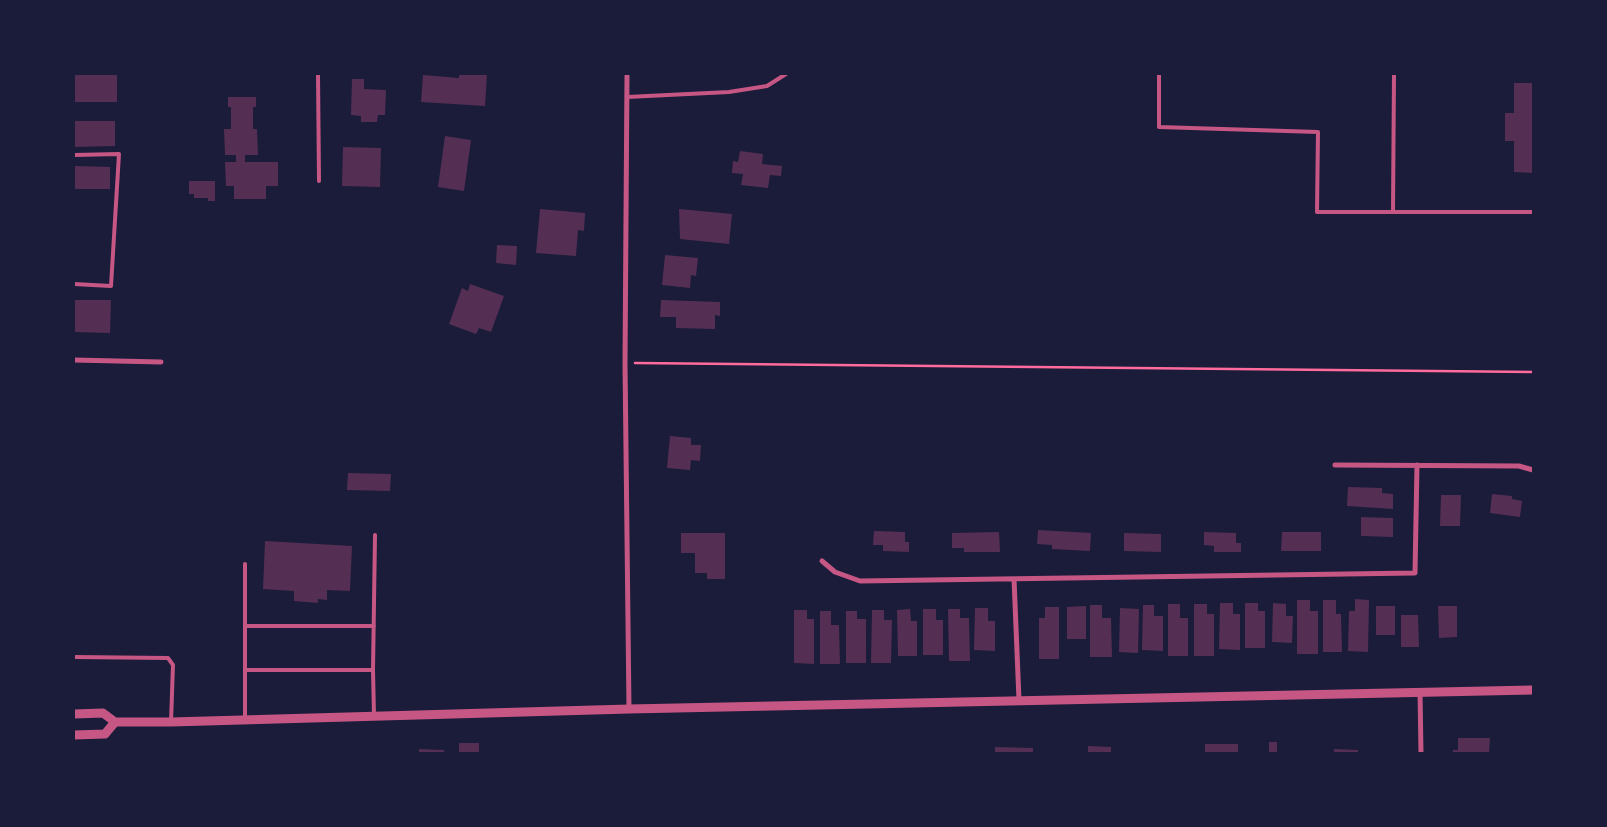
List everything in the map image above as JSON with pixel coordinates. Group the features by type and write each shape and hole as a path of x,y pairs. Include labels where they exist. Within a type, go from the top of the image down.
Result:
{"street":[{"path":"627,74 625,363 629,709"},
{"path":"74,360 161,362"},
{"path":"1335,465 1519,466 1533,470"},
{"path":"822,561 835,572 860,582 1416,573 1417,465"},
{"path":"1014,579 1019,700"},
{"path":"74,714 102,713 116,722 172,722 629,709 1533,690"},
{"path":"1420,691 1421,753"},
{"path":"74,735 105,734 116,722"}],"lane":[{"path":"318,74 319,181"},
{"path":"627,97 729,92 766,86 786,74"},
{"path":"1159,74 1159,127 1318,132 1317,212 1533,212"},
{"path":"1393,211 1394,74"},
{"path":"74,155 119,154 111,286 74,284"},
{"path":"374,716 372,670 375,535"},
{"path":"245,564 245,720"},
{"path":"246,626 374,626"},
{"path":"74,656 168,658 173,665 172,722"},
{"path":"246,670 372,670"}],"path":[{"path":"625,363 1533,372"}],"building":[{"path":"74,74 117,74 117,102 74,102"},
{"path":"459,74 487,74 485,106 421,102 423,75 459,78"},
{"path":"352,79 364,79 364,89 386,90 385,115 378,115 377,122 361,122 361,116 351,115"},
{"path":"1514,83 1533,83 1533,173 1514,172 1514,141 1505,141 1505,113 1514,113"},
{"path":"228,97 256,97 256,107 253,107 253,129 257,129 258,155 245,155 245,162 278,162 278,186 266,186 266,199 234,199 234,186 226,186 225,162 236,162 236,155 225,155 224,129 231,129 231,107 228,107"},
{"path":"74,121 115,121 115,146 74,147"},
{"path":"445,136 471,140 464,191 438,187"},
{"path":"343,147 381,148 380,187 342,186"},
{"path":"740,151 763,154 762,164 782,166 781,176 770,175 768,188 741,185 743,174 732,173 733,161 738,162"},
{"path":"74,166 110,167 110,189 74,189"},
{"path":"189,181 215,181 215,201 208,201 208,198 194,198 194,194 189,194"},
{"path":"540,209 585,213 584,231 578,230 576,256 536,253"},
{"path":"679,209 732,214 729,244 680,239"},
{"path":"497,245 517,246 516,265 496,263"},
{"path":"665,255 698,258 696,276 691,275 690,288 662,285"},
{"path":"470,284 504,296 491,332 479,328 476,334 449,324 462,288 468,291"},
{"path":"74,300 111,300 110,333 74,332"},
{"path":"661,300 720,302 720,316 715,315 715,329 676,328 676,317 660,317"},
{"path":"670,436 691,438 691,445 701,445 700,461 691,460 690,470 667,468"},
{"path":"348,473 391,474 390,491 347,490"},
{"path":"1348,487 1382,488 1382,493 1393,494 1393,509 1347,506"},
{"path":"1492,494 1512,496 1512,499 1522,501 1520,517 1490,513"},
{"path":"1441,495 1461,495 1460,526 1440,526"},
{"path":"1361,517 1393,518 1393,537 1361,536"},
{"path":"1038,530 1091,533 1090,551 1052,549 1052,545 1037,544"},
{"path":"874,531 905,532 905,542 909,542 909,552 883,551 883,545 873,545"},
{"path":"999,532 1000,552 964,552 964,548 952,548 952,533"},
{"path":"1204,532 1236,533 1236,543 1241,543 1241,552 1214,552 1214,546 1204,545"},
{"path":"1282,532 1321,532 1321,551 1281,551"},
{"path":"681,533 725,533 725,579 707,579 707,573 695,573 695,553 681,553"},
{"path":"1124,533 1161,534 1161,552 1124,551"},
{"path":"265,541 352,546 350,591 327,590 327,600 318,599 318,603 294,601 294,591 263,589"},
{"path":"1355,599 1369,600 1368,652 1348,651 1349,611 1355,611"},
{"path":"1297,600 1310,600 1310,611 1318,611 1318,654 1297,654"},
{"path":"1323,600 1336,600 1336,614 1341,614 1342,652 1323,652"},
{"path":"1220,603 1233,603 1233,614 1240,614 1240,650 1219,649"},
{"path":"1245,603 1258,603 1258,611 1265,611 1265,648 1245,648"},
{"path":"1273,603 1286,604 1286,616 1293,616 1292,643 1272,642"},
{"path":"1168,604 1180,604 1180,618 1188,618 1188,656 1168,656"},
{"path":"1194,604 1207,604 1207,614 1214,614 1214,656 1194,656"},
{"path":"1090,605 1102,605 1102,618 1111,618 1112,657 1090,657"},
{"path":"1143,605 1154,605 1154,616 1163,616 1163,651 1142,650"},
{"path":"1086,606 1086,639 1067,639 1067,607"},
{"path":"1376,606 1395,606 1395,635 1376,635"},
{"path":"1438,606 1457,606 1457,637 1439,638"},
{"path":"1045,607 1059,607 1059,659 1039,659 1039,618 1045,618"},
{"path":"975,608 988,608 988,621 995,621 995,651 974,650"},
{"path":"1120,608 1139,609 1138,653 1119,652"},
{"path":"910,609 911,621 917,621 917,656 898,656 897,610"},
{"path":"923,609 936,609 936,620 943,620 943,655 923,655"},
{"path":"948,609 960,609 960,618 969,618 970,661 949,661"},
{"path":"794,610 807,610 807,619 814,619 814,664 794,663"},
{"path":"872,610 884,610 884,620 892,620 891,663 871,663"},
{"path":"820,611 831,611 831,625 839,625 840,664 820,664"},
{"path":"846,611 857,611 857,619 866,619 866,663 846,663"},
{"path":"1401,615 1418,615 1419,647 1401,647"},
{"path":"1458,738 1490,738 1489,753 1453,753 1453,750 1458,750"},
{"path":"1269,742 1277,742 1277,753 1269,753"},
{"path":"459,743 479,743 479,753 459,753"},
{"path":"1205,744 1238,744 1238,753 1205,753"},
{"path":"1088,746 1111,747 1111,753 1088,753"},
{"path":"995,747 1033,748 1033,753 995,753"},
{"path":"419,749 444,750 444,753 419,753"},
{"path":"1334,749 1358,750 1358,753 1334,753"}]}
